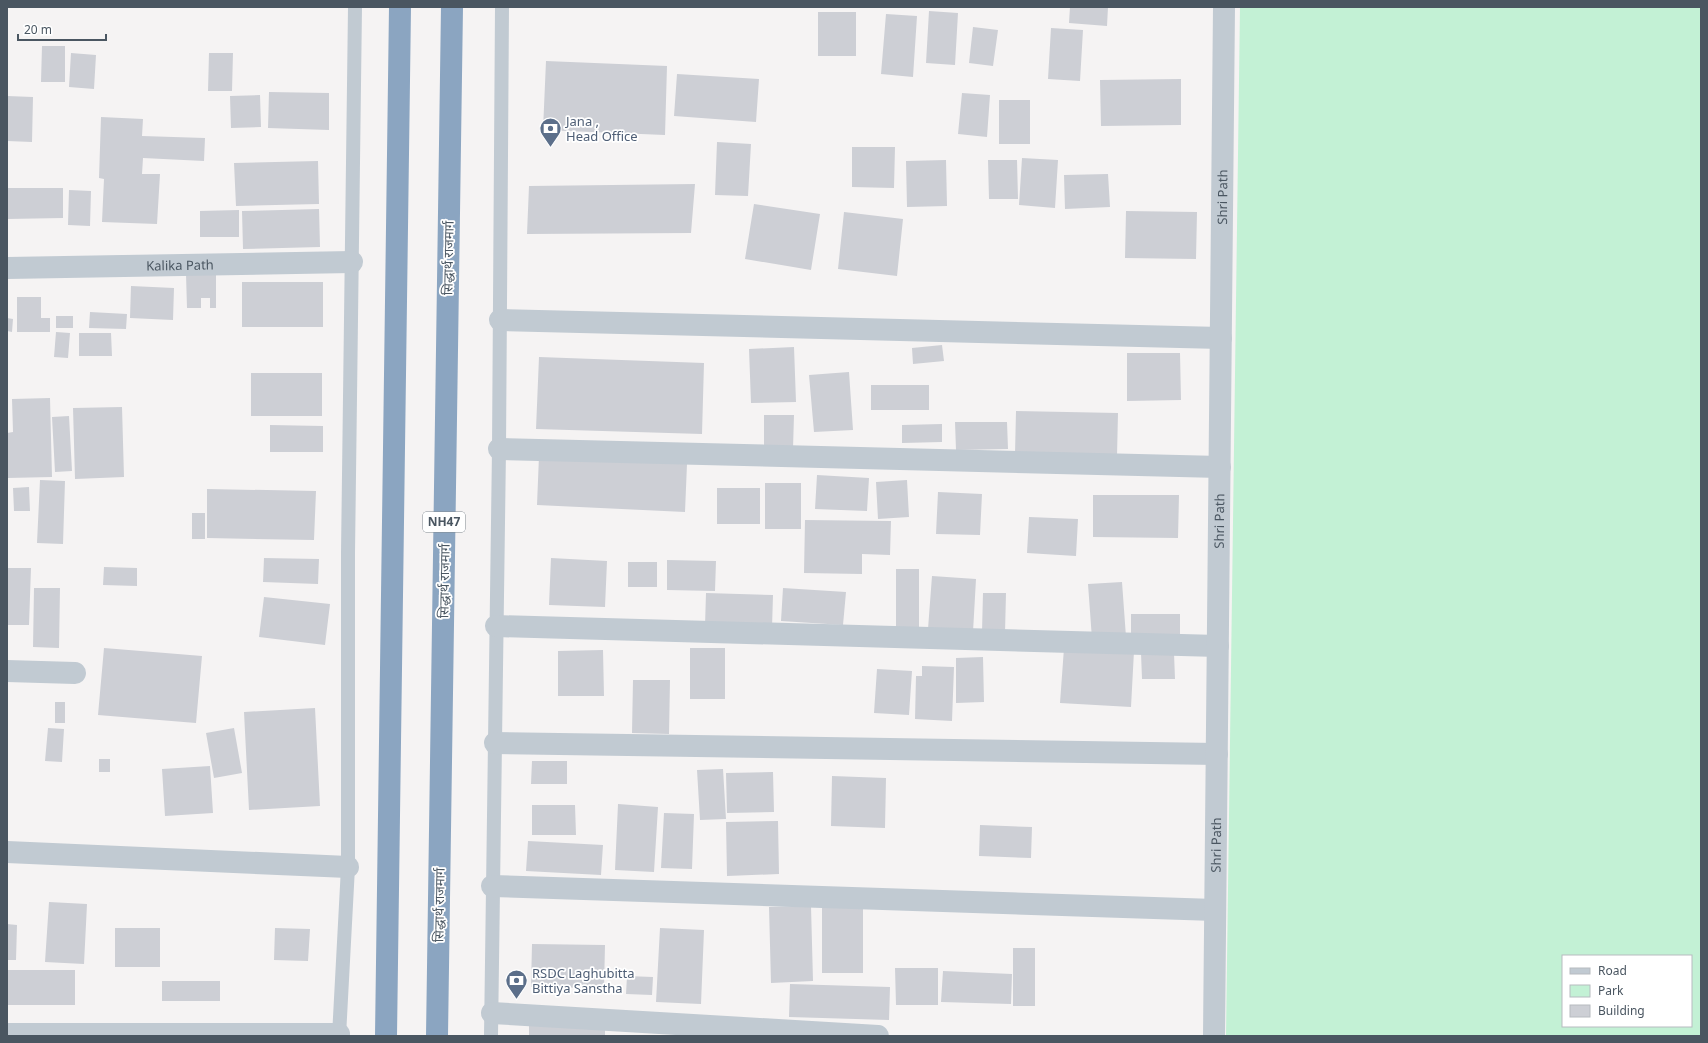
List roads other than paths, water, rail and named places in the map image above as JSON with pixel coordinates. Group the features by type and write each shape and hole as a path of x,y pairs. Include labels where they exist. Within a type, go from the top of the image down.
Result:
{"highway":[{"path":"386,1036 400,7"},
{"name":"सिद्धार्थ राजमार्ग","path":"437,1036 452,7"}],"street":[{"name":"Shri Path","path":"1214,1036 1224,7"},
{"name":"Kalika Path","path":"7,268 352,262"},
{"path":"500,320 1221,338"},
{"path":"499,449 1220,467"},
{"path":"496,626 1218,646"},
{"path":"7,671 75,674"},
{"path":"495,743 1217,754"},
{"path":"7,852 348,867"},
{"path":"492,886 1215,910"},
{"path":"492,1013 878,1036"},
{"path":"7,1034 339,1035"}],"lane":[{"path":"339,1035 348,867 348,553 355,7"},
{"path":"492,1036 492,886 499,449 502,7"}],"place":[{"name":"Jana , Head Office","path":"551,148"},
{"name":"RSDC Laghubitta Bittiya Sanstha","path":"517,1000"}]}
